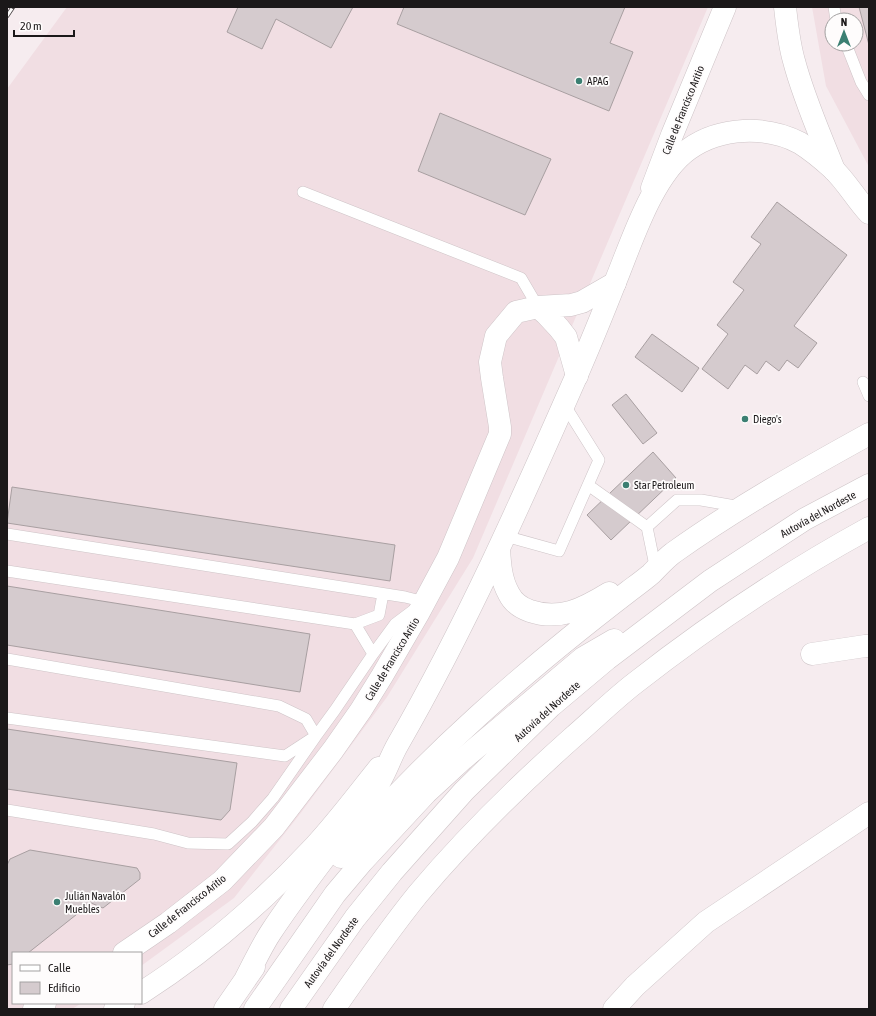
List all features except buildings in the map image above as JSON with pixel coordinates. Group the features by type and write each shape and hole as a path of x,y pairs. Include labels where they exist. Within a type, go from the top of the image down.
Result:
{"main road":[{"name":"Calle de Francisco Aritio","path":"643,214 672,135 725,7"},
{"path":"785,7 793,60 803,92 834,170"},
{"path":"246,978 269,935 381,779 395,748 433,683 502,543 577,376 643,214 664,175 674,162 688,150 705,140 723,134 742,131 762,132 781,136 799,143 814,153 834,170 869,213"},
{"name":"Calle de Francisco Aritio","path":"125,952 168,923 222,881 274,827 327,740 361,710 425,602 448,558 500,434 490,362 496,336 516,312 538,307 571,305 582,302 615,283"},
{"path":"538,307 566,337 577,376"},
{"path":"502,543 500,568 509,595 517,604 526,610 554,616 580,609 610,593 742,507 814,464 869,434"},
{"name":"Autovía del Nordeste","path":"291,1009 355,918 392,872 464,791 551,706 607,660 710,581 805,519 869,486"},
{"path":"334,1009 380,943 418,895 456,851 525,780 633,684 731,612 826,551 869,528"},
{"path":"225,1009 246,978 320,882 372,821 428,763 545,658 650,575 663,558"},
{"path":"255,1009 335,894 362,862 426,793 463,759 583,658 679,604"},
{"path":"812,654 868,644"},
{"path":"142,991 193,956 275,887 316,845 395,748"},
{"path":"614,1009 635,986 706,922 869,813"},
{"path":"34,1009 43,1004"}],"lane":[{"path":"849,52 861,82 869,94"},
{"path":"303,192 521,278 538,307"},
{"path":"863,382 869,396"},
{"path":"502,543 559,551 599,460 564,404"},
{"path":"588,485 647,527 663,558"},
{"path":"647,527 677,500 701,500 742,507"},
{"path":"7,534 425,602"},
{"path":"7,571 355,624 379,615 383,594"},
{"path":"7,810 154,834 188,843 228,844 252,822 327,740 335,710 373,654 395,624 425,602"},
{"path":"355,624 373,654"},
{"path":"7,659 279,706 306,719 327,740"},
{"path":"7,718 285,756 327,740"}],"shaded area":[{"path":"67,7 708,7 473,558 387,697 300,814 234,898 142,965 142,952 12,952 12,1004 80,1004 72,1009 7,1009 7,89"},
{"path":"812,7 869,7 869,167 826,86"}],"railway":[{"path":"7,16 13,7"}],"place":[{"name":"APAG","path":"579,81"},
{"name":"Diego's","path":"745,419"},
{"name":"Star Petroleum","path":"626,485"},
{"name":"Julián Navalón Muebles","path":"57,902"}]}
